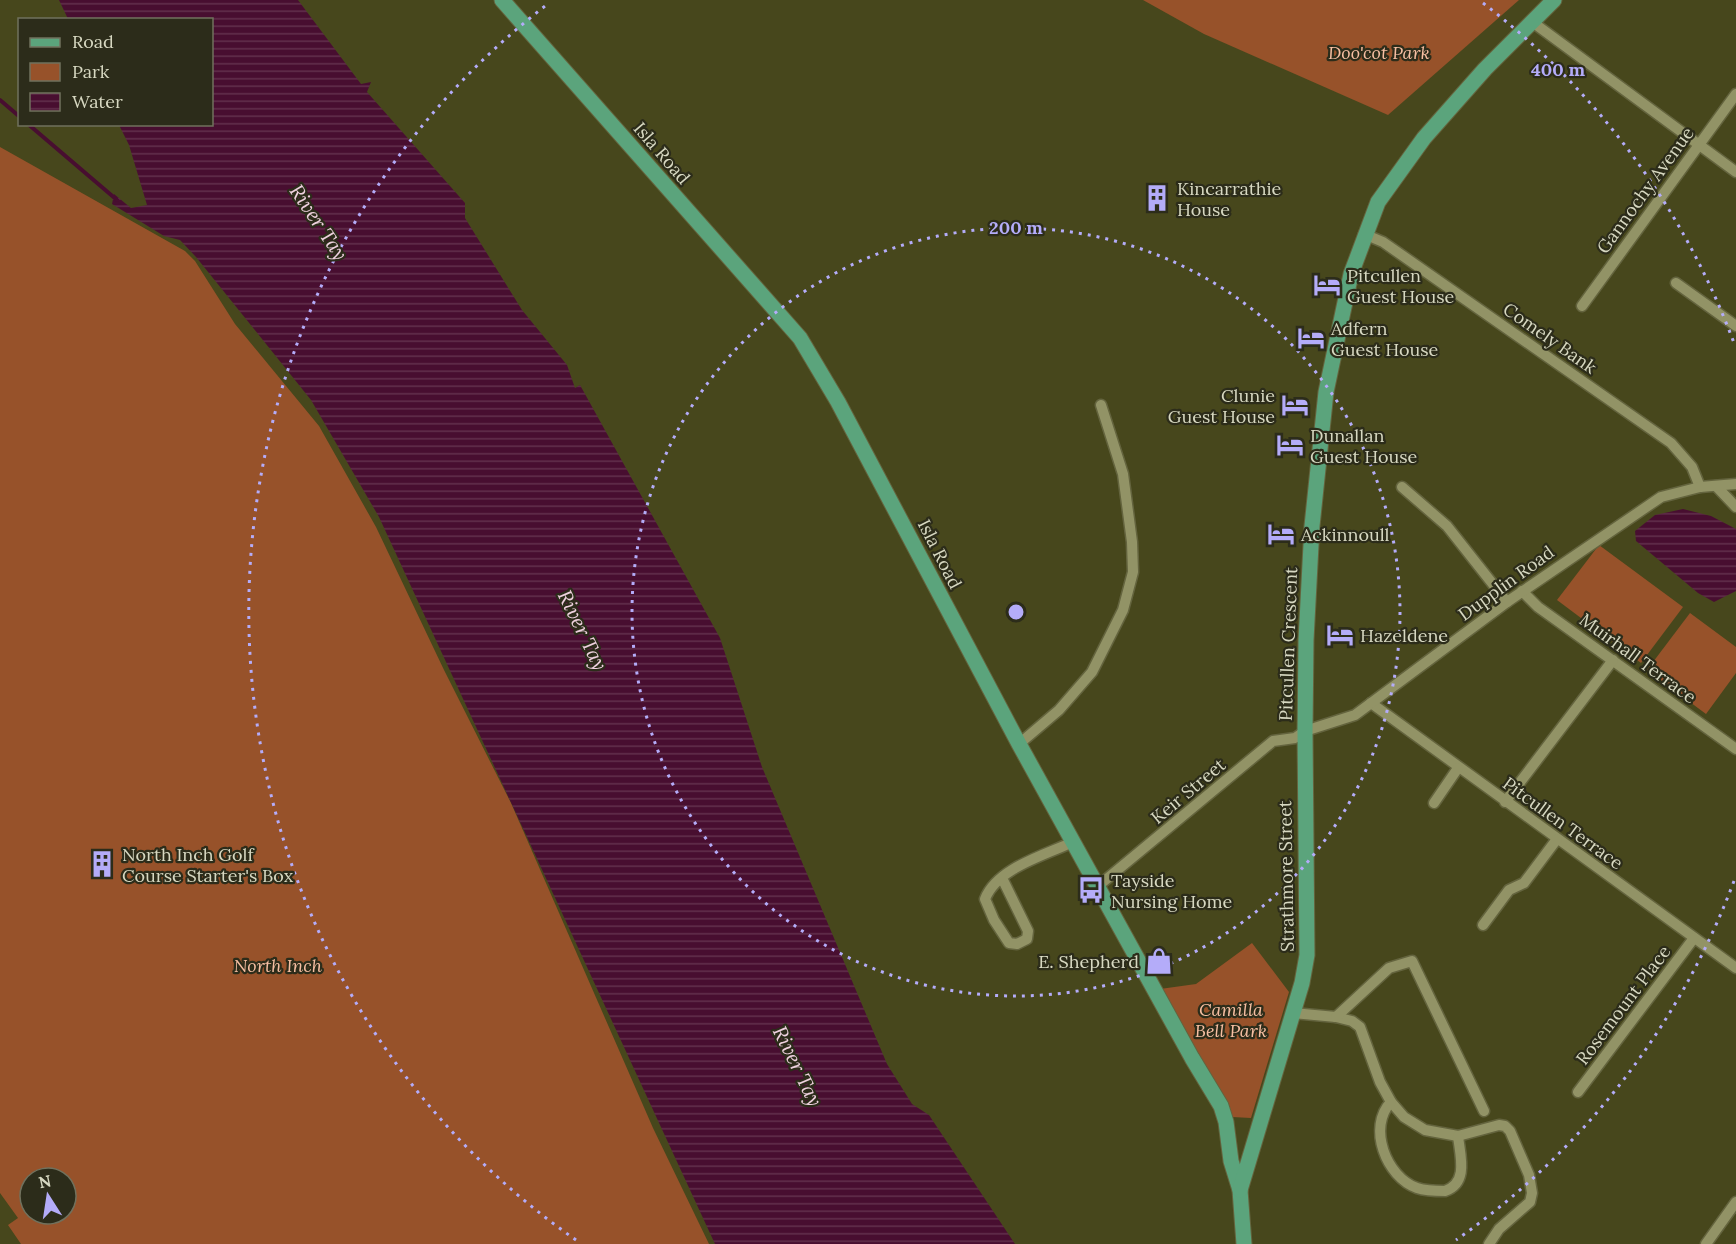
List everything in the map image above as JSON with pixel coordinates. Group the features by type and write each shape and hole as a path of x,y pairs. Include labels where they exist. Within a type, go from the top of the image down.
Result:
{"main road":[{"name":"Isla Road","path":"502,0 800,338 838,402 1097,887 1221,1106 1231,1161 1240,1190"},
{"name":"Pitcullen Crescent","path":"1305,731 1306,640 1312,526 1326,392 1351,274 1364,234 1378,202 1424,138 1554,0"},
{"name":"Strathmore Street","path":"1240,1190 1293,1013 1307,956 1305,731"},
{"path":"1240,1190 1244,1244"}],"street":[{"path":"1532,21 1736,172"},
{"name":"Gannochy Avenue","path":"1582,306 1736,94"},
{"name":"Comely Bank","path":"1364,234 1402,255 1671,443 1692,467 1700,487"},
{"path":"1676,284 1736,326"},
{"path":"1019,744 1059,710 1092,672 1123,610 1133,572 1132,542 1123,474 1101,405"},
{"name":"Dupplin Road","path":"1305,731 1355,715 1522,591 1661,496 1700,487 1736,484"},
{"path":"1716,486 1736,507"},
{"path":"1402,487 1447,526 1507,602"},
{"name":"Muirhall Terrace","path":"1522,591 1538,607 1736,749"},
{"path":"1505,802 1613,660"},
{"name":"Pitcullen Terrace","path":"1371,704 1736,968"},
{"name":"Keir Street","path":"1097,887 1273,741 1295,738 1305,731"},
{"path":"1434,803 1458,768"},
{"path":"1483,925 1509,890 1524,883 1557,839"},
{"path":"1002,878 1028,931 1027,939 1017,944 1009,943 1003,936 985,899 989,889 1002,878 1073,842"},
{"name":"Rosemount Place","path":"1578,1092 1694,938"},
{"path":"1336,1017 1389,968 1400,963 1412,962 1432,999 1484,1111"},
{"path":"1293,1013 1336,1017 1352,1021 1360,1027 1380,1082 1391,1102 1404,1117 1425,1130 1458,1136 1492,1126 1505,1126 1519,1150 1529,1175 1532,1193 1530,1202 1499,1229 1489,1244"},
{"path":"1391,1102 1379,1120 1379,1138 1395,1169 1415,1187 1445,1191 1458,1182 1462,1174 1458,1136"},
{"path":"1706,1244 1736,1202"}],"green space":[{"name":"Doo'cot Park","path":"1143,0 1519,0 1388,115 1204,34"},
{"name":"North Inch","path":"0,147 185,251 195,261 235,324 319,426 376,527 511,803 653,1128 709,1244 21,1244 8,1225 18,1218 0,1193"},
{"path":"1599,545 1683,607 1641,663 1557,600"},
{"path":"1690,613 1736,647 1736,673 1706,714 1647,670"},
{"name":"Camilla Bell Park","path":"1252,943 1289,992 1251,1118 1232,1117 1160,989 1196,984"}],"water":[{"name":"River Tay","path":"59,0 298,0 361,84 371,82 367,92 465,203 465,218 522,310 567,365 575,388 580,385 720,638 762,767 887,1064 912,1104 929,1115 1015,1244 715,1244 379,517 311,400 196,257 180,240 164,236 112,204 114,194 131,208 147,205 129,145 120,126 213,126 213,18 68,18"},
{"path":"1683,509 1711,516 1736,529 1736,591 1714,602 1698,593 1636,541 1635,531 1655,515"}],"waterway":[{"path":"0,100 18,115"},
{"path":"30,126 117,200"}],"place":[{"name":"Kincarrathie House","path":"1157,198"},
{"name":"Pitcullen Guest House","path":"1327,285"},
{"name":"Adfern Guest House","path":"1311,338"},
{"name":"Clunie Guest House","path":"1295,405"},
{"name":"Dunallan Guest House","path":"1290,445"},
{"name":"Ackinnoull","path":"1281,534"},
{"name":"Hazeldene","path":"1340,635"},
{"name":"North Inch Golf Course Starter's Box","path":"102,864"},
{"name":"Tayside Nursing Home","path":"1091,890"},
{"name":"E. Shepherd","path":"1159,961"}]}
